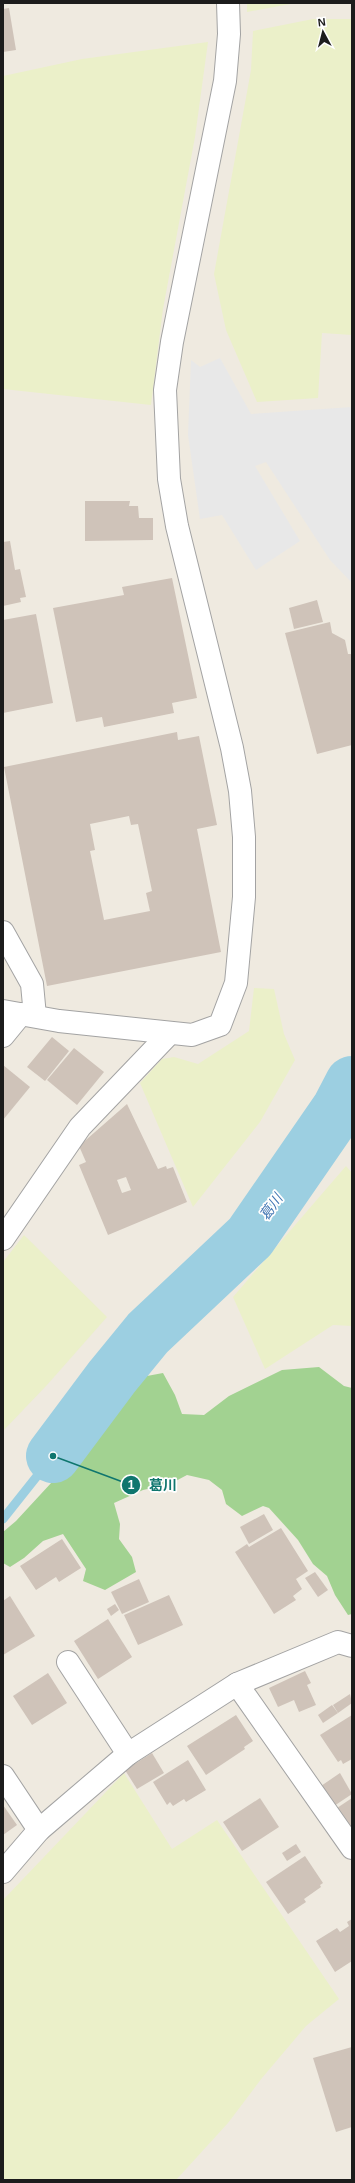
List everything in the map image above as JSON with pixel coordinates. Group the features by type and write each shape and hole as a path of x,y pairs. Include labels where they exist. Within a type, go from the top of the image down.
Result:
{"street":[{"path":"20,1014 192,1035 220,1025 236,983 244,897 244,837 240,791 232,748 178,526 169,479 165,390 172,342 225,81 229,34 228,3"},
{"path":"3,932 32,984 20,1014 3,1036"},
{"path":"3,1239 80,1127 170,1033"},
{"path":"3,1872 39,1830 128,1754 237,1684 338,1642 352,1646"},
{"path":"68,1662 128,1754"},
{"path":"237,1684 352,1848"},
{"path":"3,1776 39,1830"}],"green space":[{"path":"247,3 296,3 247,12"},
{"path":"313,19 352,19 352,335 322,333 318,398 257,402 226,330 214,274 251,70 253,31"},
{"path":"208,42 195,137 163,309 151,405 3,389 3,76 82,59"},
{"path":"254,988 274,989 284,1034 295,1060 260,1122 193,1207 140,1083 162,1059 174,1057 198,1064 249,1031"},
{"path":"346,1166 352,1173 352,1326 333,1325 265,1369 233,1297"},
{"path":"24,1235 107,1317 47,1385 3,1431 3,1262"},
{"path":"319,1367 344,1386 352,1388 352,1614 348,1615 335,1595 327,1576 313,1564 298,1540 269,1508 263,1506 242,1516 226,1504 222,1490 209,1480 187,1475 170,1484 143,1490 114,1503 120,1524 119,1539 132,1557 136,1572 105,1590 83,1581 86,1569 63,1534 43,1541 24,1558 10,1567 3,1563 3,1532 16,1521 64,1469 76,1453 100,1434 125,1391 147,1376 163,1373 175,1395 182,1414 204,1415 229,1396 282,1370"},
{"path":"124,1773 172,1849 217,1820 339,1999 306,2026 262,2078 228,2123 176,2180 4,2180 3,1900"}],"shaded area":[{"path":"220,358 251,414 352,407 352,583 330,560 266,462 255,466 300,541 256,570 222,515 200,519 188,435 191,360 200,367"}],"building":[{"path":"9,8 16,50 3,52 3,9"},
{"path":"85,501 130,501 129,506 138,506 139,518 153,518 153,540 85,541"},
{"path":"10,541 15,570 20,569 26,597 20,598 21,602 3,606 3,542"},
{"path":"172,578 197,698 172,703 174,713 104,727 102,717 76,722 53,608 124,595 122,587"},
{"path":"317,600 323,622 294,629 289,608"},
{"path":"36,614 53,703 3,713 3,620"},
{"path":"330,622 332,633 345,640 348,654 352,654 352,745 317,754 285,633"},
{"path":"177,732 178,740 199,736 217,825 197,829 221,952 47,986 4,767","holes":["129,816 131,825 138,824 152,891 146,893 150,911 104,920 90,851 95,850 90,824"]},
{"path":"52,1037 69,1051 45,1081 27,1067"},
{"path":"74,1048 104,1072 77,1105 47,1080"},
{"path":"3,1065 30,1087 3,1120"},
{"path":"127,1104 158,1169 166,1166 167,1169 173,1167 187,1202 108,1235 79,1165 86,1162 79,1146","holes":["126,1177 131,1190 122,1193 117,1180"]},
{"path":"264,1514 273,1530 249,1544 240,1527"},
{"path":"281,1528 308,1571 296,1579 302,1589 293,1596 296,1600 274,1614 235,1552 247,1544 249,1547"},
{"path":"62,1539 81,1568 59,1582 56,1577 36,1590 20,1566"},
{"path":"315,1572 328,1590 318,1597 305,1578"},
{"path":"139,1579 149,1602 122,1614 111,1592"},
{"path":"169,1595 183,1625 138,1645 124,1615"},
{"path":"10,1596 35,1636 3,1655 3,1601"},
{"path":"115,1604 119,1610 111,1616 107,1609"},
{"path":"108,1619 132,1657 98,1679 74,1641"},
{"path":"305,1671 311,1683 307,1685 316,1705 299,1712 294,1700 278,1707 269,1688"},
{"path":"48,1673 67,1703 32,1725 13,1696"},
{"path":"350,1694 352,1703 338,1713 333,1705"},
{"path":"332,1705 338,1713 323,1723 318,1715"},
{"path":"236,1715 253,1741 244,1747 245,1749 206,1775 187,1746"},
{"path":"352,1715 352,1759 343,1764 341,1760 338,1762 320,1735"},
{"path":"152,1753 164,1773 137,1789 125,1770"},
{"path":"188,1760 206,1790 186,1802 184,1799 173,1806 170,1802 167,1805 153,1782"},
{"path":"340,1773 352,1794 334,1806 321,1786"},
{"path":"260,1798 279,1827 242,1851 223,1822"},
{"path":"352,1798 352,1831 337,1808"},
{"path":"3,1805 17,1825 3,1835"},
{"path":"296,1844 301,1852 287,1861 282,1853"},
{"path":"305,1856 323,1883 320,1885 321,1887 304,1899 306,1902 288,1914 266,1882"},
{"path":"352,1919 352,1961 335,1972 316,1941 337,1928 340,1932 349,1926 347,1922"},
{"path":"352,2047 352,2127 336,2132 313,2058"}],"waterway":[{"name":"葛川","path":"53,1456 112,1377 148,1333 250,1237 339,1108 352,1083"},
{"name":"葛川","path":"3,1519 53,1456"}],"place":[{"name":"葛川","path":"53,1456"}]}
